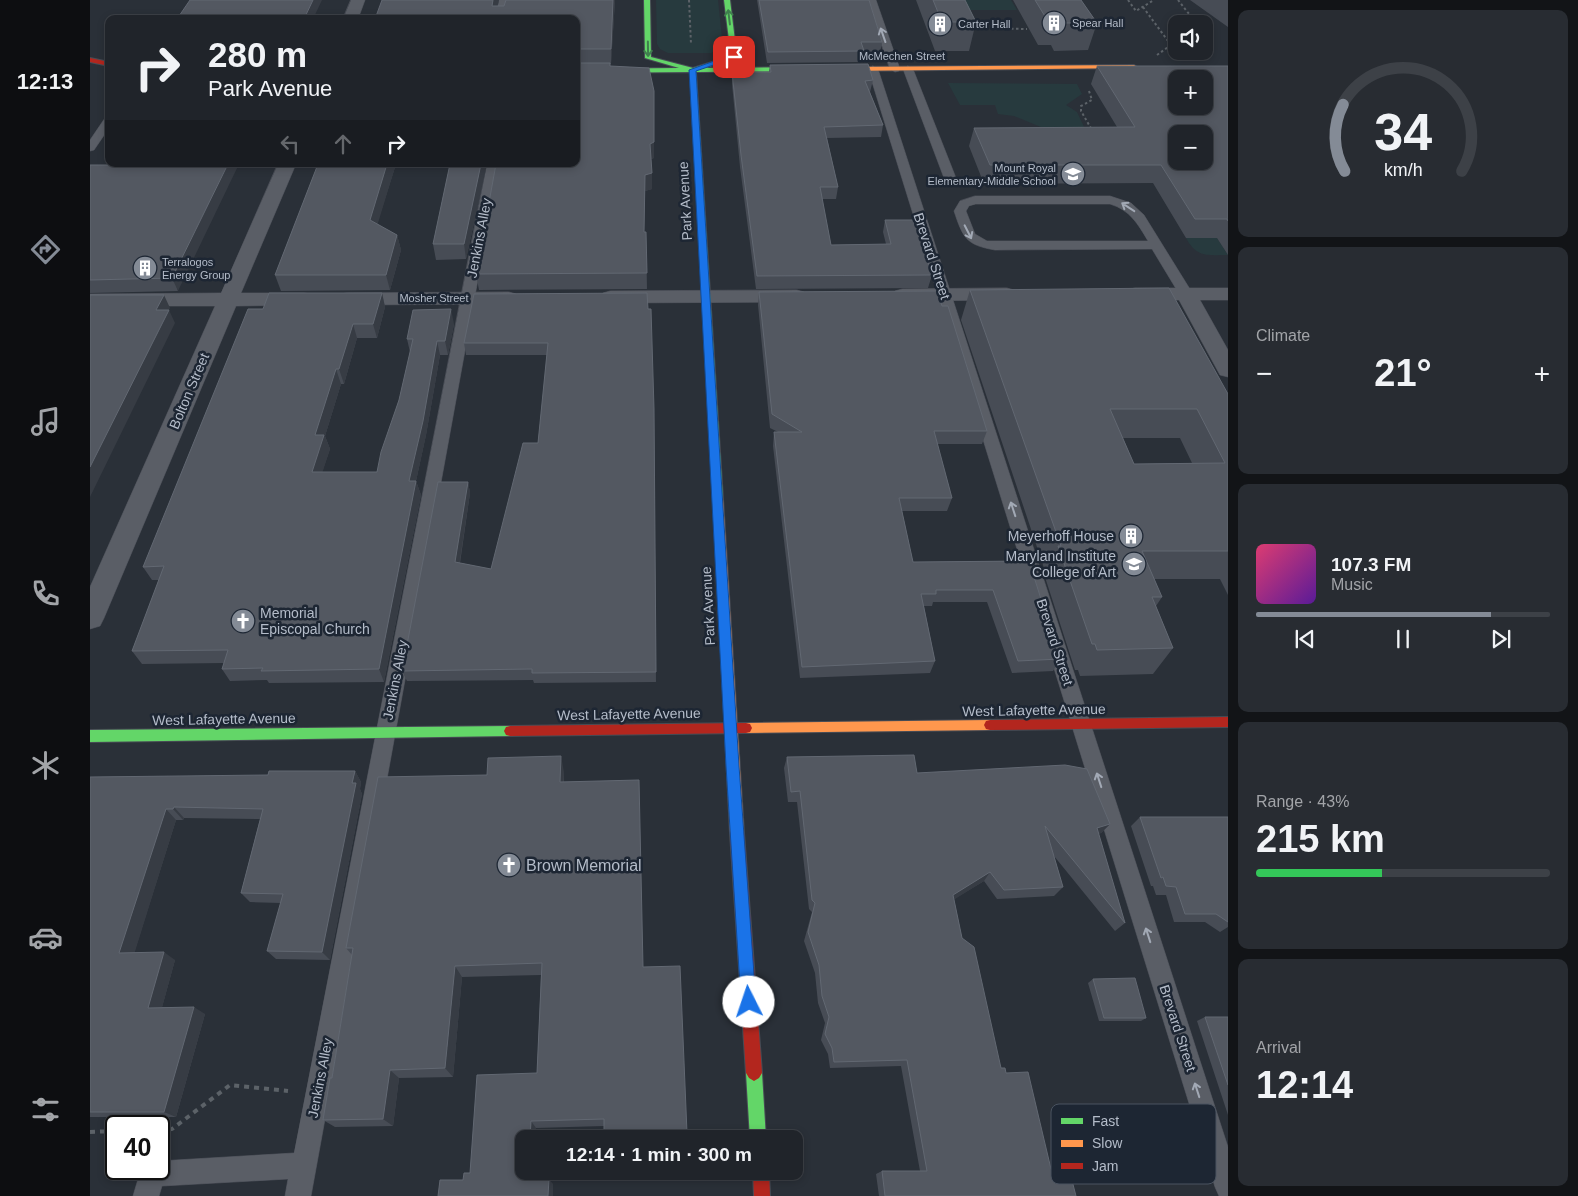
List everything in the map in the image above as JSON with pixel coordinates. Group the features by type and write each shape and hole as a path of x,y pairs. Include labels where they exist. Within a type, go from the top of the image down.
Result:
{"street":[{"path":"352,15 358,0"},
{"path":"647,0 648,58 693,70 734,57 727,0"},
{"path":"90,60 105,63"},
{"name":"McMechen Street","path":"580,71 1145,67"},
{"name":"Park Avenue","path":"693,70 730,728 757,1130"},
{"name":"Bolton Street","path":"90,618 286,167"},
{"path":"886,295 1022,294"},
{"path":"1118,294 1228,294"},
{"path":"1186,294 1228,370"},
{"path":"587,297 818,295"},
{"name":"Mosher Street","path":"90,300 527,298"},
{"name":"West Lafayette Avenue","path":"90,736 1228,722"},
{"path":"761,1180 762,1196"}],"lane":[{"path":"501,15 504,0"},
{"path":"871,0 895,69"},
{"name":"Brevard Street","path":"873,69 1202,1104"},
{"path":"908,69 950,178"},
{"path":"90,148 105,126"},
{"name":"Jenkins Alley","path":"298,1196 491,167"},
{"path":"1156,245 995,246 978,244 969,237 960,210 964,204 975,200 1110,200 1123,203 1133,209 1156,245 1186,294"},
{"name":"Brevard Street","path":"1216,1149 1228,1187"},
{"path":"146,1196 152,1174 304,1165"}],"path":[{"path":"689,0 691,52"},
{"path":"1128,0 1136,11 1154,0"},
{"path":"1178,0 1190,15"},
{"path":"1143,7 1168,41"},
{"path":"970,28 1026,29"},
{"path":"1156,56 1168,47"},
{"path":"1088,90 1092,100 1081,106 1081,111 1096,137"},
{"path":"170,1129 230,1085 316,1093"},
{"path":"90,1132 105,1131"}],"green space":[{"path":"656,0 718,0 723,47 711,53 668,53 660,49 657,44"},
{"path":"951,0 1011,0 1017,10 956,10"},
{"path":"948,83 1077,84 1082,94 1066,105 1077,112 1085,129 1053,132 1014,116 998,114 995,105 960,105"},
{"path":"1186,238 1217,238 1228,255 1203,254 1194,249"}],"building":[{"path":"190,0 313,0 306,15 180,15"},
{"path":"382,0 493,0 492,6 504,6 506,0 613,0 611,49 580,49 580,15 376,15"},
{"path":"759,0 869,0 882,42 861,42 864,51 768,52"},
{"path":"933,0 965,0 976,22 942,22"},
{"path":"1035,0 1081,0 1097,23 1063,23 1059,18 1046,18"},
{"path":"580,63 610,63 610,66 649,68 654,91 654,142 650,144 652,173 645,175 644,232 646,232 647,273 476,274 495,167 580,167"},
{"path":"868,64 873,80 865,81 883,125 824,127 838,187 820,187 831,245 891,244 885,220 915,220 932,275 757,276 732,72 771,72 770,65"},
{"path":"1097,66 1228,66 1228,221 1227,219 1195,219 1161,165 990,165 974,128 1135,127"},
{"path":"90,165 105,165 105,167 227,167 172,278 90,280"},
{"path":"317,167 386,167 370,220 397,235 386,275 275,275"},
{"path":"449,167 480,167 464,244 433,244"},
{"path":"1169,288 1228,394 1228,551 1142,551 1162,597 1152,597 1173,648 1097,650 1095,644 1092,644 1058,546 1061,546 970,290","holes":["1110,409 1197,409 1225,463 1134,464"]},
{"path":"937,291 942,306 948,306 987,431 934,431 952,498 899,498 913,562 1029,561 1060,659 1018,661 993,590 936,590 936,594 921,594 935,661 802,667 774,432 802,432 772,414 759,292"},
{"path":"269,293 382,293 373,324 353,324 339,369 336,369 315,435 324,435 312,472 377,472 381,452 399,400 413,339 407,339 413,310 451,309 445,341 437,341 423,421 409,481 416,481 379,669 261,671 263,668 222,669 228,650 132,651 164,566 143,567 248,309 263,309"},
{"path":"647,293 648,309 651,309 654,409 656,672 532,673 532,669 402,671 438,482 468,482 455,562 491,569 523,443 538,443 548,343 464,343 474,294"},
{"path":"90,295 164,295 156,310 169,310 90,467"},
{"path":"914,755 917,773 1065,765 1087,769 1110,824 1097,828 1125,923 1045,826 1063,887 1004,890 990,872 953,895 962,938 974,947 1001,1068 1005,1068 1006,1073 1028,1072 1051,1169 1051,1184 1073,1184 1076,1196 885,1196 882,1171 927,1171 907,1060 834,1062 832,1048 825,1034 829,1017 822,996 819,965 808,932 815,903 812,900 800,791 791,792 787,757"},
{"path":"561,756 560,782 639,780 643,967 680,966 687,1130 604,1130 604,1119 531,1121 530,1130 515,1130 515,1180 549,1180 548,1196 438,1196 440,1180 463,1180 464,1173 470,1173 477,1075 537,1073 542,963 455,966 445,1068 390,1070 383,1119 323,1120 330,1078 332,1078 353,948 346,948 378,777 487,775 488,758"},
{"path":"269,771 355,771 352,783 356,783 322,952 267,951 283,894 241,893 263,809 174,807 173,809 166,809 119,953 164,952 148,1008 194,1007 164,1112 90,1112 90,777 268,775"},
{"path":"1140,817 1228,817 1228,922 1216,914 1185,914 1176,887 1166,886 1163,877 1161,878"},
{"path":"1135,978 1146,1018 1104,1018 1093,979"},
{"path":"1205,1017 1228,1017 1228,1085"}],"traffic: fast":[{"path":"647,0 648,58 693,70 734,57 727,0"},
{"path":"580,71 840,69"},
{"path":"693,70 718,499"},
{"path":"90,736 510,731"},
{"path":"754,1073 757,1130"}],"traffic: slow":[{"path":"840,69 1134,67"},
{"path":"718,499 737,833"},
{"path":"746,728 990,725"}],"traffic: jam":[{"path":"90,60 105,63"},
{"path":"990,725 1228,722"},
{"path":"510,731 746,728"},
{"path":"737,833 754,1073"},
{"path":"761,1180 762,1196"}],"place":[{"name":"Spear Hall","path":"1054,23"},
{"name":"Carter Hall","path":"940,24"},
{"name":"Mount Royal Elementary-Middle School","path":"1073,174"},
{"name":"Terralogos Energy Group","path":"145,268"},
{"name":"Meyerhoff House","path":"1131,536"},
{"name":"Maryland Institute College of Art","path":"1134,564"},
{"name":"Memorial Episcopal Church","path":"243,621"},
{"name":"Brown Memorial","path":"509,865"}],"route":[{"path":"734,57 693,70 733,766 749,1002"}]}
